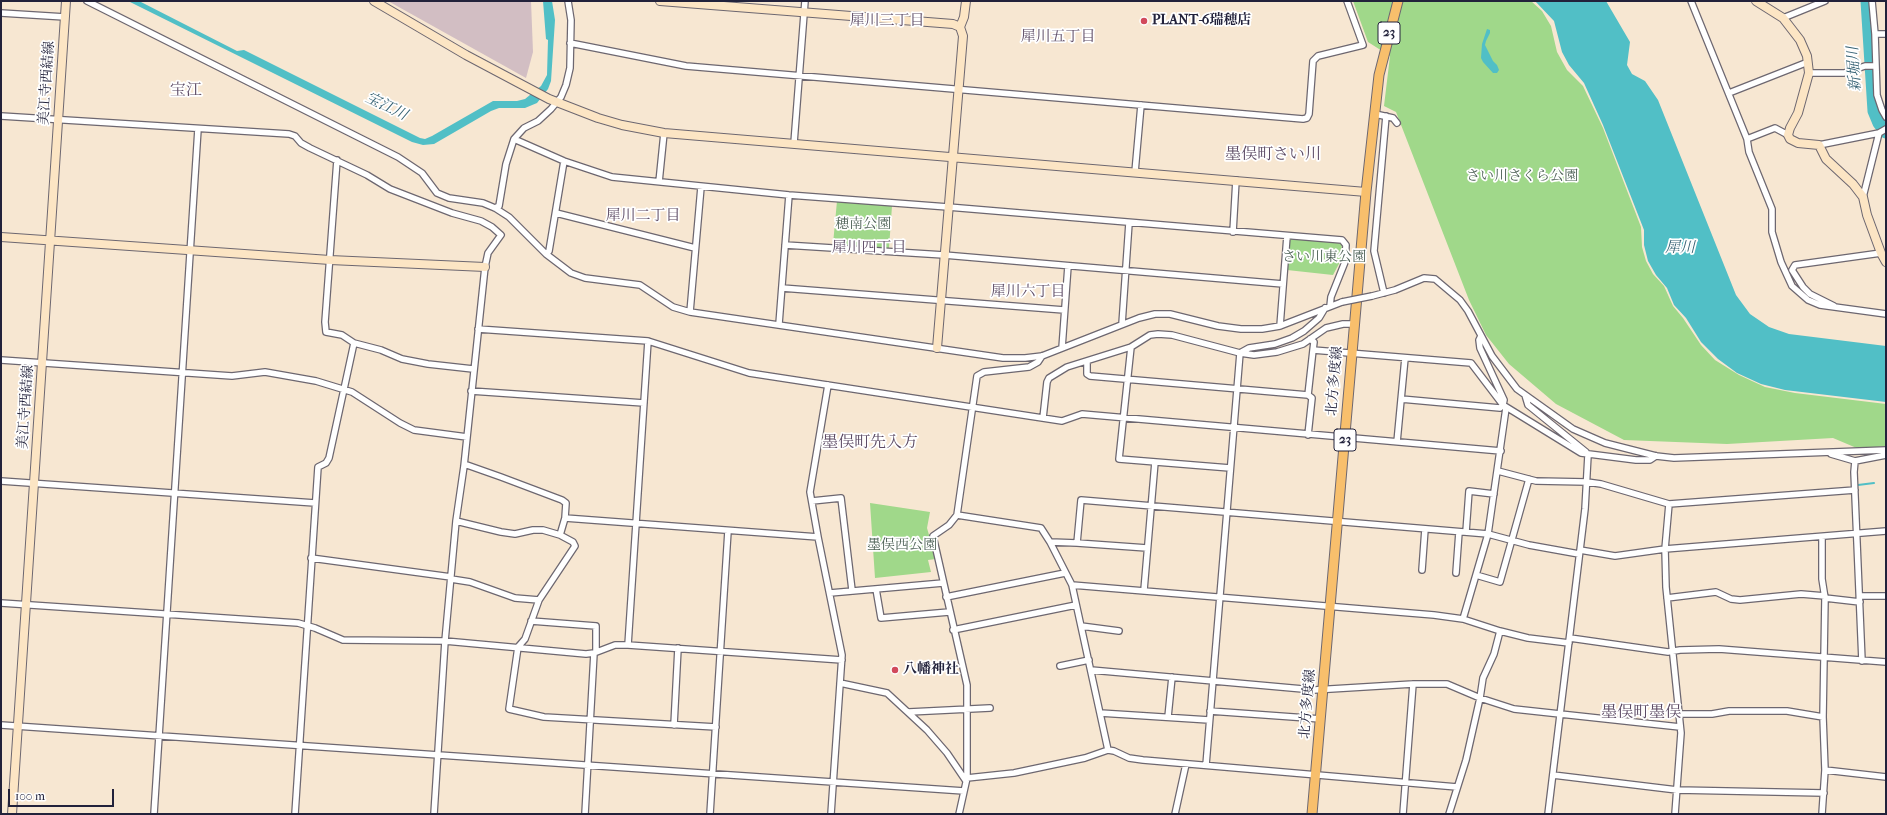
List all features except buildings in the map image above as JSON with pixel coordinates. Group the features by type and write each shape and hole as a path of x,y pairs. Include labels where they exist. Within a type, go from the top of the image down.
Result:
{"main road":[{"name":"北方多度線","path":"1312,814 1366,192 1382,66 1398,1"}],"street":[{"name":"美江寺西結線","path":"12,814 66,1"},
{"path":"87,1 398,157 422,173 437,193 449,198 483,203 495,208 509,217 546,254 571,274 585,278 640,285 673,307 690,312 1003,358 1042,356 1122,324 1155,314 1170,314 1218,326 1242,329 1262,329 1280,326 1342,302 1384,293 1424,278 1435,279 1460,300 1468,311 1503,373 1517,389 1573,429 1593,438 1631,451 1656,456 1697,458 1886,450"},
{"path":"374,1 466,55 549,99 610,122 664,132 1366,192"},
{"path":"495,208 499,206 506,164 514,139 524,128 538,121 557,102 566,85 570,68 571,20 568,1"},
{"path":"660,1 953,24 960,27"},
{"path":"794,143 805,1"},
{"path":"937,348 963,36 960,27 964,17 966,1"},
{"path":"570,43 686,66 1306,118 1309,114 1313,61 1318,56 1363,45 1347,1"},
{"path":"1691,1 1747,139 1749,152 1772,209 1772,232 1787,276 1792,286 1808,300 1820,305 1886,314"},
{"path":"1756,1 1783,18 1800,40 1808,62 1809,74 1798,113 1788,135"},
{"path":"1783,18 1825,1"},
{"path":"1872,1 1875,34 1877,95 1886,117"},
{"path":"1,13 65,17"},
{"path":"1875,34 1886,34"},
{"path":"1729,94 1808,62"},
{"path":"1809,74 1844,73 1865,66 1875,66"},
{"path":"1135,172 1141,105"},
{"path":"1375,114 1393,118 1397,123"},
{"path":"1,116 288,134 295,136 310,148 367,175 390,190 452,213 481,221 492,227 501,235 488,253 485,267 473,369 464,466 456,521 445,641 434,814"},
{"path":"1384,293 1374,251 1386,116"},
{"path":"1747,139 1775,128 1788,135 1790,140 1798,143 1819,145 1879,133 1886,128"},
{"path":"154,814 198,129"},
{"path":"659,182 664,132"},
{"path":"1879,133 1863,197 1867,215 1881,253 1886,262"},
{"path":"514,139 564,161 612,177 789,195 1342,240 1346,245 1345,262 1328,307 1319,318 1304,331 1292,338 1275,344 1249,348 1240,353"},
{"path":"1819,145 1826,159 1863,197"},
{"path":"337,160 325,322 326,332 342,335 354,343 382,350 402,359 428,364 473,369"},
{"path":"546,254 549,251 564,161"},
{"path":"1233,232 1236,180"},
{"path":"690,312 701,187"},
{"path":"779,324 789,195"},
{"path":"556,213 695,248"},
{"path":"1122,324 1129,223"},
{"path":"1280,326 1287,236"},
{"path":"1,237 330,260 485,267"},
{"path":"785,245 944,255 1283,284"},
{"path":"1836,307 1810,294 1796,277 1792,270 1793,266 1795,264 1881,253"},
{"path":"1062,348 1068,266"},
{"path":"782,288 1064,310"},
{"path":"1043,418 1047,382 1049,378 1067,367 1131,347 1150,335 1172,335 1240,353 1254,355 1277,352 1303,344 1326,328 1343,324 1355,324"},
{"path":"478,329 648,341 749,373 1062,421 1082,414 1501,451"},
{"path":"1463,619 1488,534 1501,451 1505,407 1502,392 1480,348 1479,340 1481,336"},
{"path":"1308,395 1314,342 1310,339"},
{"path":"628,645 648,341"},
{"path":"295,814 318,468 326,463 329,458 354,343"},
{"path":"1131,347 1122,418 1119,459 1230,468"},
{"path":"1313,350 1471,363 1505,407 1570,447 1588,455 1596,454 1636,460 1650,460 1656,456"},
{"path":"1206,765 1232,428 1240,353"},
{"path":"958,814 966,780 968,710 967,684 953,630 933,536 949,525 957,515 977,376 980,374 1029,367 1038,362 1042,356"},
{"path":"1397,442 1405,358"},
{"path":"1,360 232,376 265,372 316,381 352,392 400,423 414,430 466,437"},
{"path":"1086,361 1087,374 1090,376 1308,395 1312,398 1308,434"},
{"path":"828,385 810,492 842,660 831,814"},
{"path":"471,391 644,403"},
{"path":"1525,395 1528,405 1588,455 1587,482 1548,814"},
{"path":"1401,399 1485,408 1505,407"},
{"path":"1829,453 1834,456 1855,461 1886,455"},
{"path":"1855,461 1862,661"},
{"path":"1144,590 1155,462"},
{"path":"464,466 467,465 562,500 566,503 565,518 560,535"},
{"path":"1498,471 1529,479 1601,484 1669,504 1855,490"},
{"path":"1476,575 1500,582 1529,479"},
{"path":"1,481 315,502"},
{"path":"1466,532 1469,491 1494,494"},
{"path":"812,501 841,498 852,590"},
{"path":"1077,543 1081,500 1488,534 1529,545 1615,556 1665,549 1886,532"},
{"path":"1669,504 1665,549 1667,598 1680,714 1675,814"},
{"path":"957,515 1041,528 1050,542 1072,585 1108,750"},
{"path":"565,518 818,537"},
{"path":"456,521 515,534 533,530 543,530 560,535 573,542 575,546 539,600 525,639 518,647 509,709 544,716 716,727"},
{"path":"1422,570 1425,529"},
{"path":"710,814 728,531"},
{"path":"1456,573 1459,532"},
{"path":"1822,537 1822,580 1825,597 1823,716 1826,770 1822,814"},
{"path":"1050,542 1147,548"},
{"path":"311,558 451,578 470,582 516,598 539,600"},
{"path":"946,597 1065,573"},
{"path":"830,593 876,588 943,584"},
{"path":"1072,585 1330,606 1463,619 1528,638 1646,650 1673,651 1719,649 1886,662"},
{"path":"876,588 881,618 949,612"},
{"path":"1667,598 1716,592 1731,599 1740,600 1778,598 1801,594 1860,599 1886,596"},
{"path":"1,603 307,624 343,640 445,641 595,652 614,645 628,645 842,660"},
{"path":"953,630 1076,605"},
{"path":"532,621 596,626 585,814"},
{"path":"1081,626 1119,631"},
{"path":"1449,814 1466,760 1483,678 1494,654 1500,631"},
{"path":"674,725 678,648"},
{"path":"1060,666 1089,660"},
{"path":"1091,670 1323,690 1413,684 1452,685 1480,698 1514,709 1680,727"},
{"path":"1168,717 1172,677"},
{"path":"840,683 887,693 928,730 947,753 966,780"},
{"path":"1403,814 1413,684"},
{"path":"909,712 990,708"},
{"path":"1210,711 1320,719"},
{"path":"1680,714 1712,714 1729,711 1787,711 1823,716"},
{"path":"1100,713 1209,720"},
{"path":"1,725 964,790"},
{"path":"966,780 1014,773 1085,758 1108,750 1129,758 1315,776 1457,787"},
{"path":"1175,814 1186,764"},
{"path":"1826,770 1886,777"},
{"path":"1553,776 1676,790 1824,793"}],"shaded area":[{"path":"388,1 531,1 533,52 526,78"}],"green space":[{"name":"さい川さくら公園","path":"1353,1 1531,1 1542,11 1551,26 1557,52 1567,70 1583,86 1603,128 1641,227 1642,247 1646,261 1653,274 1664,286 1673,306 1701,345 1715,360 1739,375 1765,387 1795,393 1886,404 1886,446 1859,449 1833,438 1727,444 1624,440 1556,404 1509,364 1486,335 1469,300 1396,112 1384,106 1390,56 1368,42"},
{"name":"穂南公園","path":"837,201 892,206 889,248 833,244"},
{"name":"さい川東公園","path":"1290,239 1342,243 1341,260 1333,275 1287,270"},
{"name":"墨俣西公園","path":"870,503 930,512 927,528 936,559 928,560 931,572 875,578"}],"water":[{"name":"宝江川","path":"128,1 139,1 237,51 244,50 420,138 425,139 493,101 517,101 525,99 541,86 547,75 548,40 546,39 543,1 552,1 555,20 551,81 548,89 537,103 525,108 499,108 491,111 434,144 423,145 412,142"},
{"name":"犀川","path":"1535,1 1606,1 1630,42 1627,65 1632,74 1645,81 1658,100 1736,295 1750,314 1769,327 1789,334 1886,346 1886,402 1785,390 1761,384 1737,373 1718,359 1701,342 1686,318 1674,305 1667,288 1656,275 1648,261 1644,245 1644,230 1603,125 1584,83 1569,65 1562,52 1554,21"},
{"path":"1487,29 1490,30 1490,33 1485,45 1493,61 1497,65 1499,70 1497,73 1493,73 1481,58 1482,44"}],"waterway":[{"name":"新堀川","path":"1867,1 1874,111 1879,123 1886,132"},
{"path":"1858,485 1874,483"}],"place":[{"name":"PLANT-6瑞穂店","path":"1144,21"},
{"name":"八幡神社","path":"895,670"}],"district":[{"name":"犀川三丁目","path":"887,21"},
{"name":"犀川五丁目","path":"1058,37"},
{"name":"宝江","path":"186,91"},
{"name":"墨俣町さい川","path":"1273,155"},
{"name":"犀川二丁目","path":"643,216"},
{"name":"犀川四丁目","path":"869,248"},
{"name":"犀川六丁目","path":"1028,292"},
{"name":"墨俣町先入方","path":"870,443"},
{"name":"墨俣町墨俣","path":"1641,713"}]}
